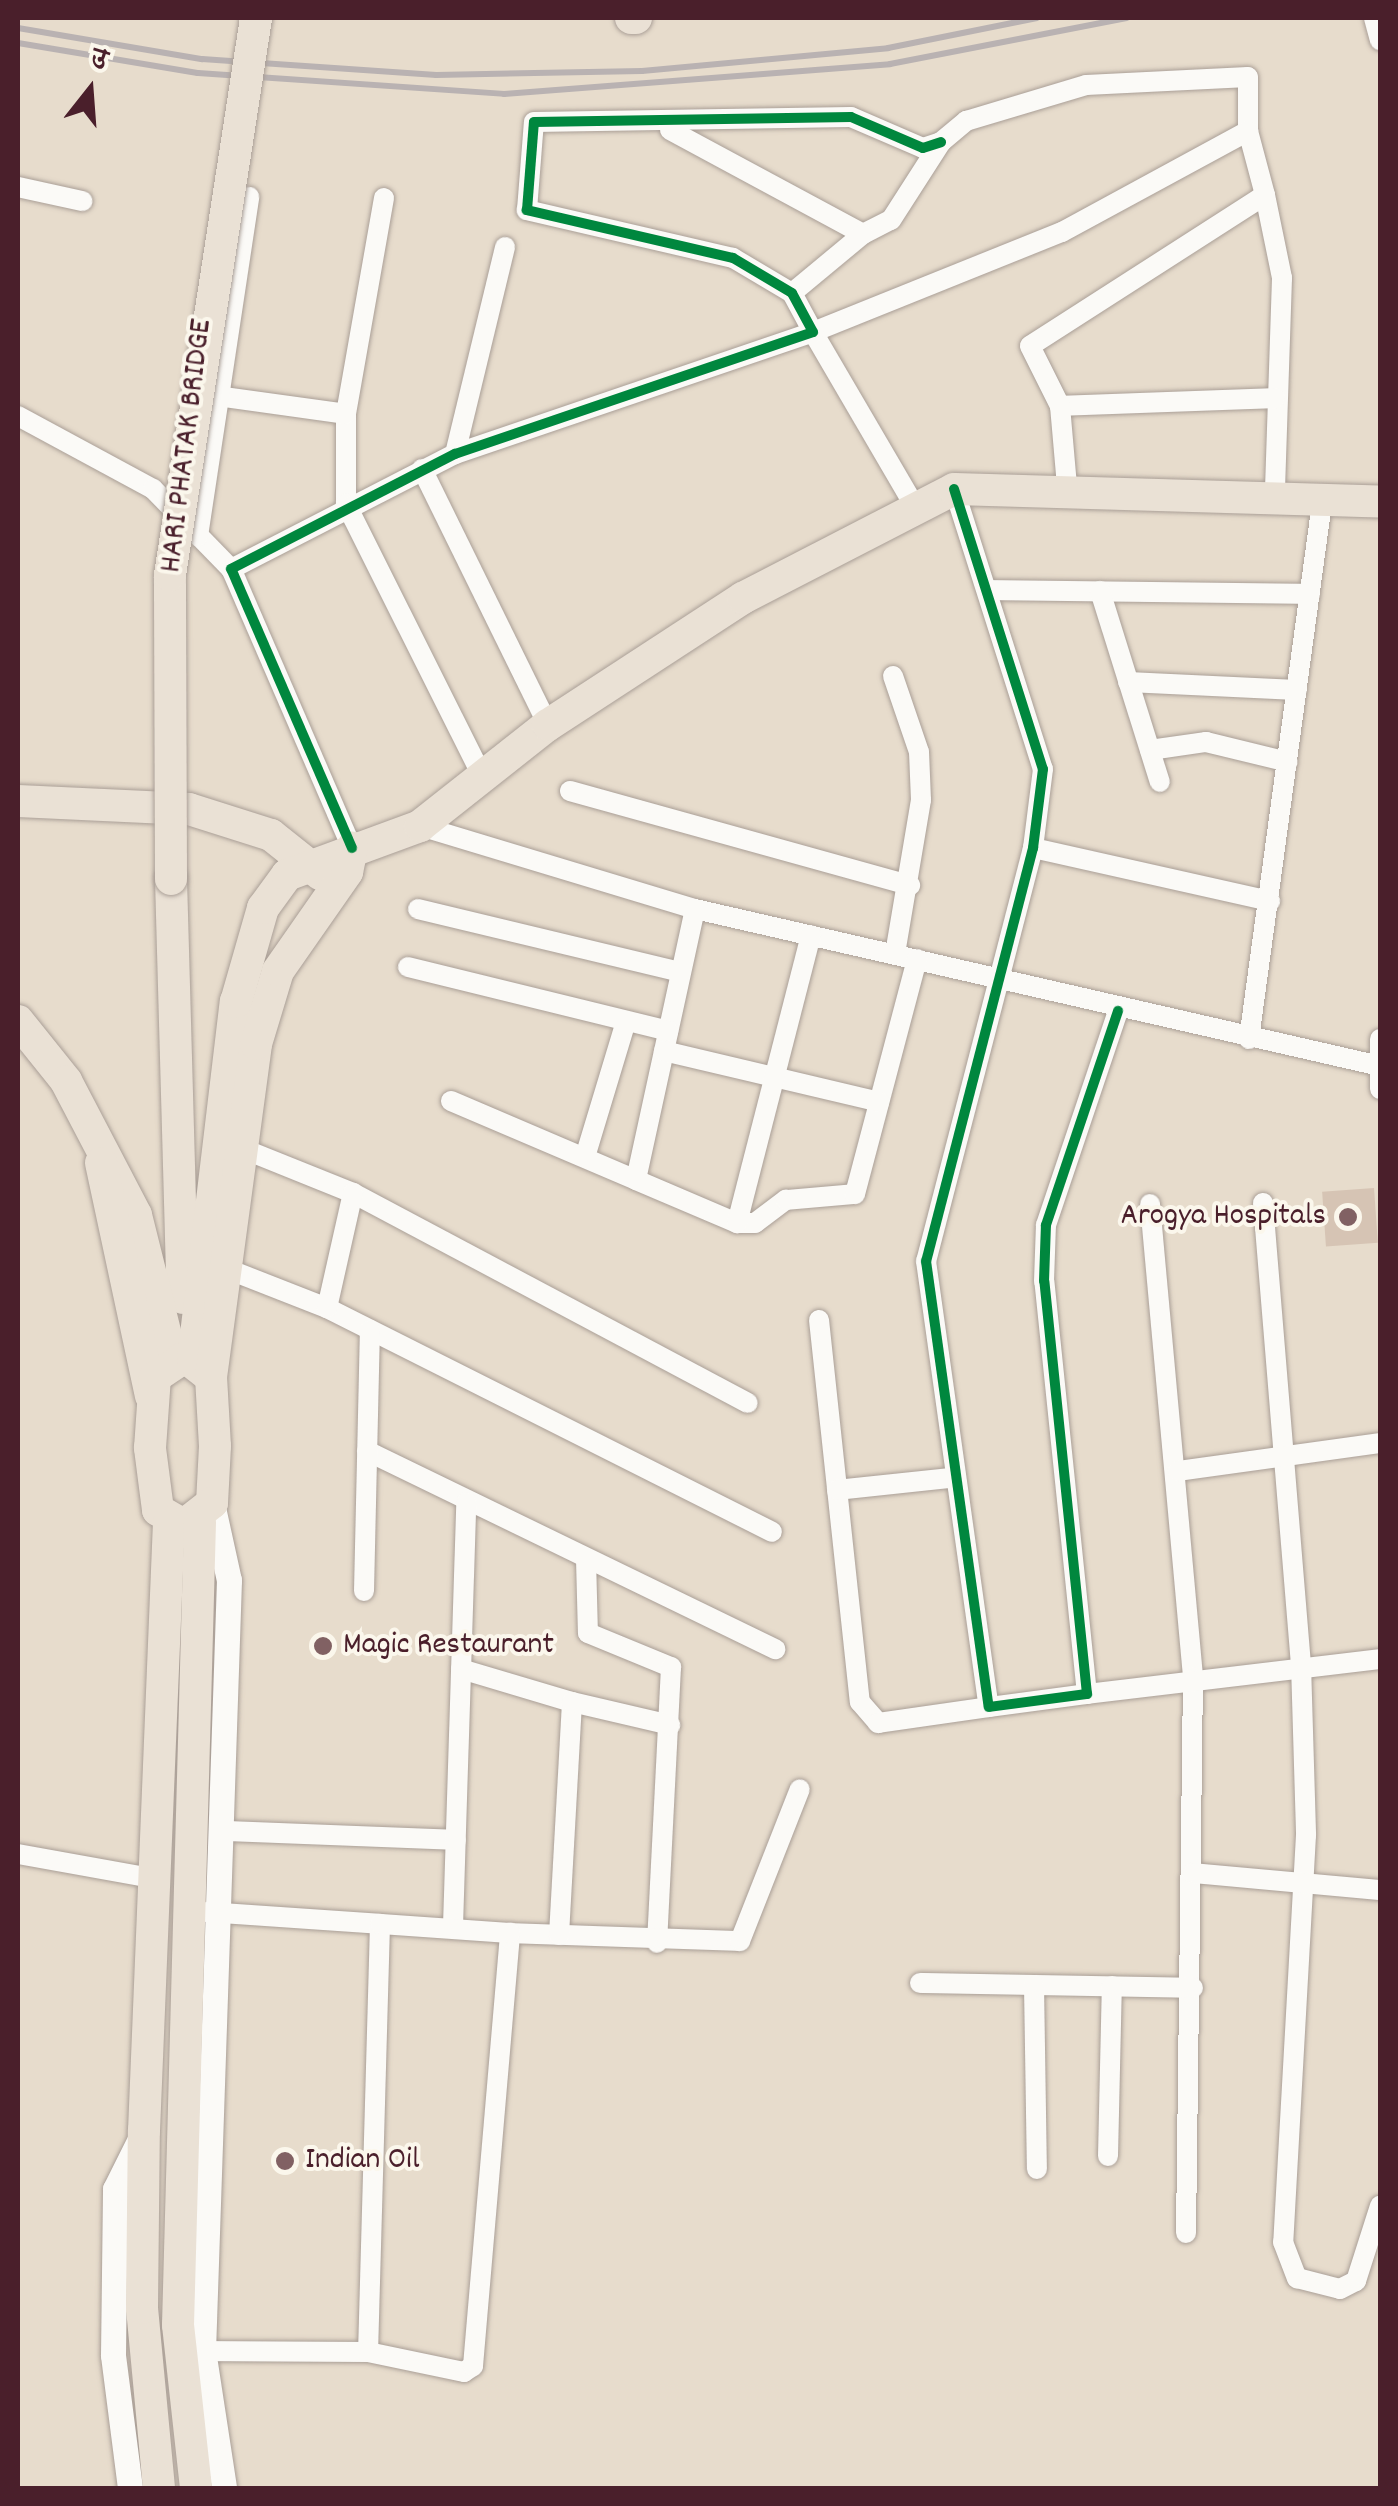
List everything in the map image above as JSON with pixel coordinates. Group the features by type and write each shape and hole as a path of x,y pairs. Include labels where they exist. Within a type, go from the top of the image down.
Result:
{"main road":[{"name":"HARI PHATAK BRIDGE","path":"190,1363 171,879 170,575 256,18"},
{"path":"196,2488 191,2351 205,1912 190,1363 221,1094 249,946 274,888 310,859 420,826 548,725 743,598 914,505 954,489 1068,486 1275,492 1380,502"},
{"path":"18,802 189,809 271,834 310,859 334,894"},
{"path":"151,1396 190,1363 230,1270 242,1148 278,971 334,894 352,848"},
{"path":"22,1031 100,1138 150,1252 190,1363"},
{"path":"100,1138 110,1228 151,1396 153,1491 193,1516"},
{"path":"159,2488 142,2308 144,2131 157,1879 193,1516"}],"street":[{"path":"1374,18 1380,40"},
{"path":"792,293 863,234 891,220 941,142 966,121 1147,76 1248,77 1248,131 1282,278 1275,398 1275,492"},
{"path":"914,505 792,293 733,258 527,210 534,122 851,117 922,148 941,142"},
{"path":"670,130 863,234"},
{"path":"231,569 346,504 454,454 813,332 1062,232 1248,131"},
{"path":"18,187 82,201"},
{"path":"1068,486 1060,406 1032,354 1034,338 1264,196"},
{"path":"198,536 249,197"},
{"path":"384,198 346,414 346,504 482,774"},
{"path":"454,454 505,247"},
{"path":"217,396 346,414"},
{"path":"1060,406 1275,398"},
{"path":"18,416 152,489 231,569 352,848"},
{"path":"422,469 548,725"},
{"path":"954,489 993,590 1039,742 1033,848 926,1260 950,1478 989,1707"},
{"path":"1249,1040 1323,496"},
{"path":"993,590 1310,594"},
{"path":"1100,591 1160,782"},
{"path":"892,676 919,752 910,884 895,954"},
{"path":"1128,682 1297,690"},
{"path":"1150,750 1206,742 1288,762"},
{"path":"570,790 910,884"},
{"path":"420,826 695,909 917,959 1118,1011 1379,1066"},
{"path":"1033,848 1270,901"},
{"path":"418,909 681,972"},
{"path":"636,1180 695,909"},
{"path":"737,1222 811,935"},
{"path":"451,1102 737,1222 755,1223 786,1200 851,1199 917,959"},
{"path":"408,967 626,1020 666,1041 776,1078 879,1102"},
{"path":"1086,1694 1045,1243 1118,1011"},
{"path":"584,1158 626,1020"},
{"path":"1380,1040 1380,1089"},
{"path":"242,1148 352,1193 748,1403"},
{"path":"328,1308 352,1193"},
{"path":"1263,1203 1289,1454 1301,1664 1304,1881 1282,2242 1297,2278 1340,2288 1356,2281 1380,2206"},
{"path":"1150,1204 1178,1471 1193,1677 1186,2233"},
{"path":"230,1270 328,1308 772,1532"},
{"path":"819,1320 837,1490 869,1717 989,1707 1301,1664 1380,1659"},
{"path":"364,1591 370,1330"},
{"path":"1178,1471 1380,1443"},
{"path":"367,1451 774,1649"},
{"path":"837,1490 950,1478"},
{"path":"454,1926 466,1502"},
{"path":"193,1516 228,1580 224,1831 205,1912 724,1946 753,1928 800,1788"},
{"path":"586,1560 588,1632 668,1663 670,1725 656,1943"},
{"path":"461,1669 572,1702 670,1725"},
{"path":"559,1935 572,1702"},
{"path":"224,1831 456,1840"},
{"path":"18,1854 157,1879"},
{"path":"1193,1874 1380,1890"},
{"path":"368,2352 380,1924"},
{"path":"224,2488 191,2351 368,2352 473,2366 510,1932"},
{"path":"920,1982 1192,1988"},
{"path":"1034,1985 1037,2169"},
{"path":"1108,2156 1112,1986"},
{"path":"130,2488 114,2355 115,2189 144,2131"}],"building":[{"path":"1374,1188 1378,1243 1326,1246 1322,1192"}],"railway":[{"path":"18,28 202,59 436,75 642,71 888,48 1037,18"},
{"path":"18,43 198,73 504,94 890,64 1127,18"}],"cycle path":[{"path":"352,848 231,569 455,454 813,332 792,293 733,258 527,210 534,122 851,117 923,148 941,142"},
{"path":"954,489 1043,769 1033,848 926,1261 989,1707 1087,1694 1044,1281 1046,1225 1118,1011"}],"place":[{"name":"Arogya Hospitals","path":"1348,1217"},
{"name":"Magic Restaurant","path":"323,1646"},
{"name":"Indian Oil","path":"285,2161"}]}
